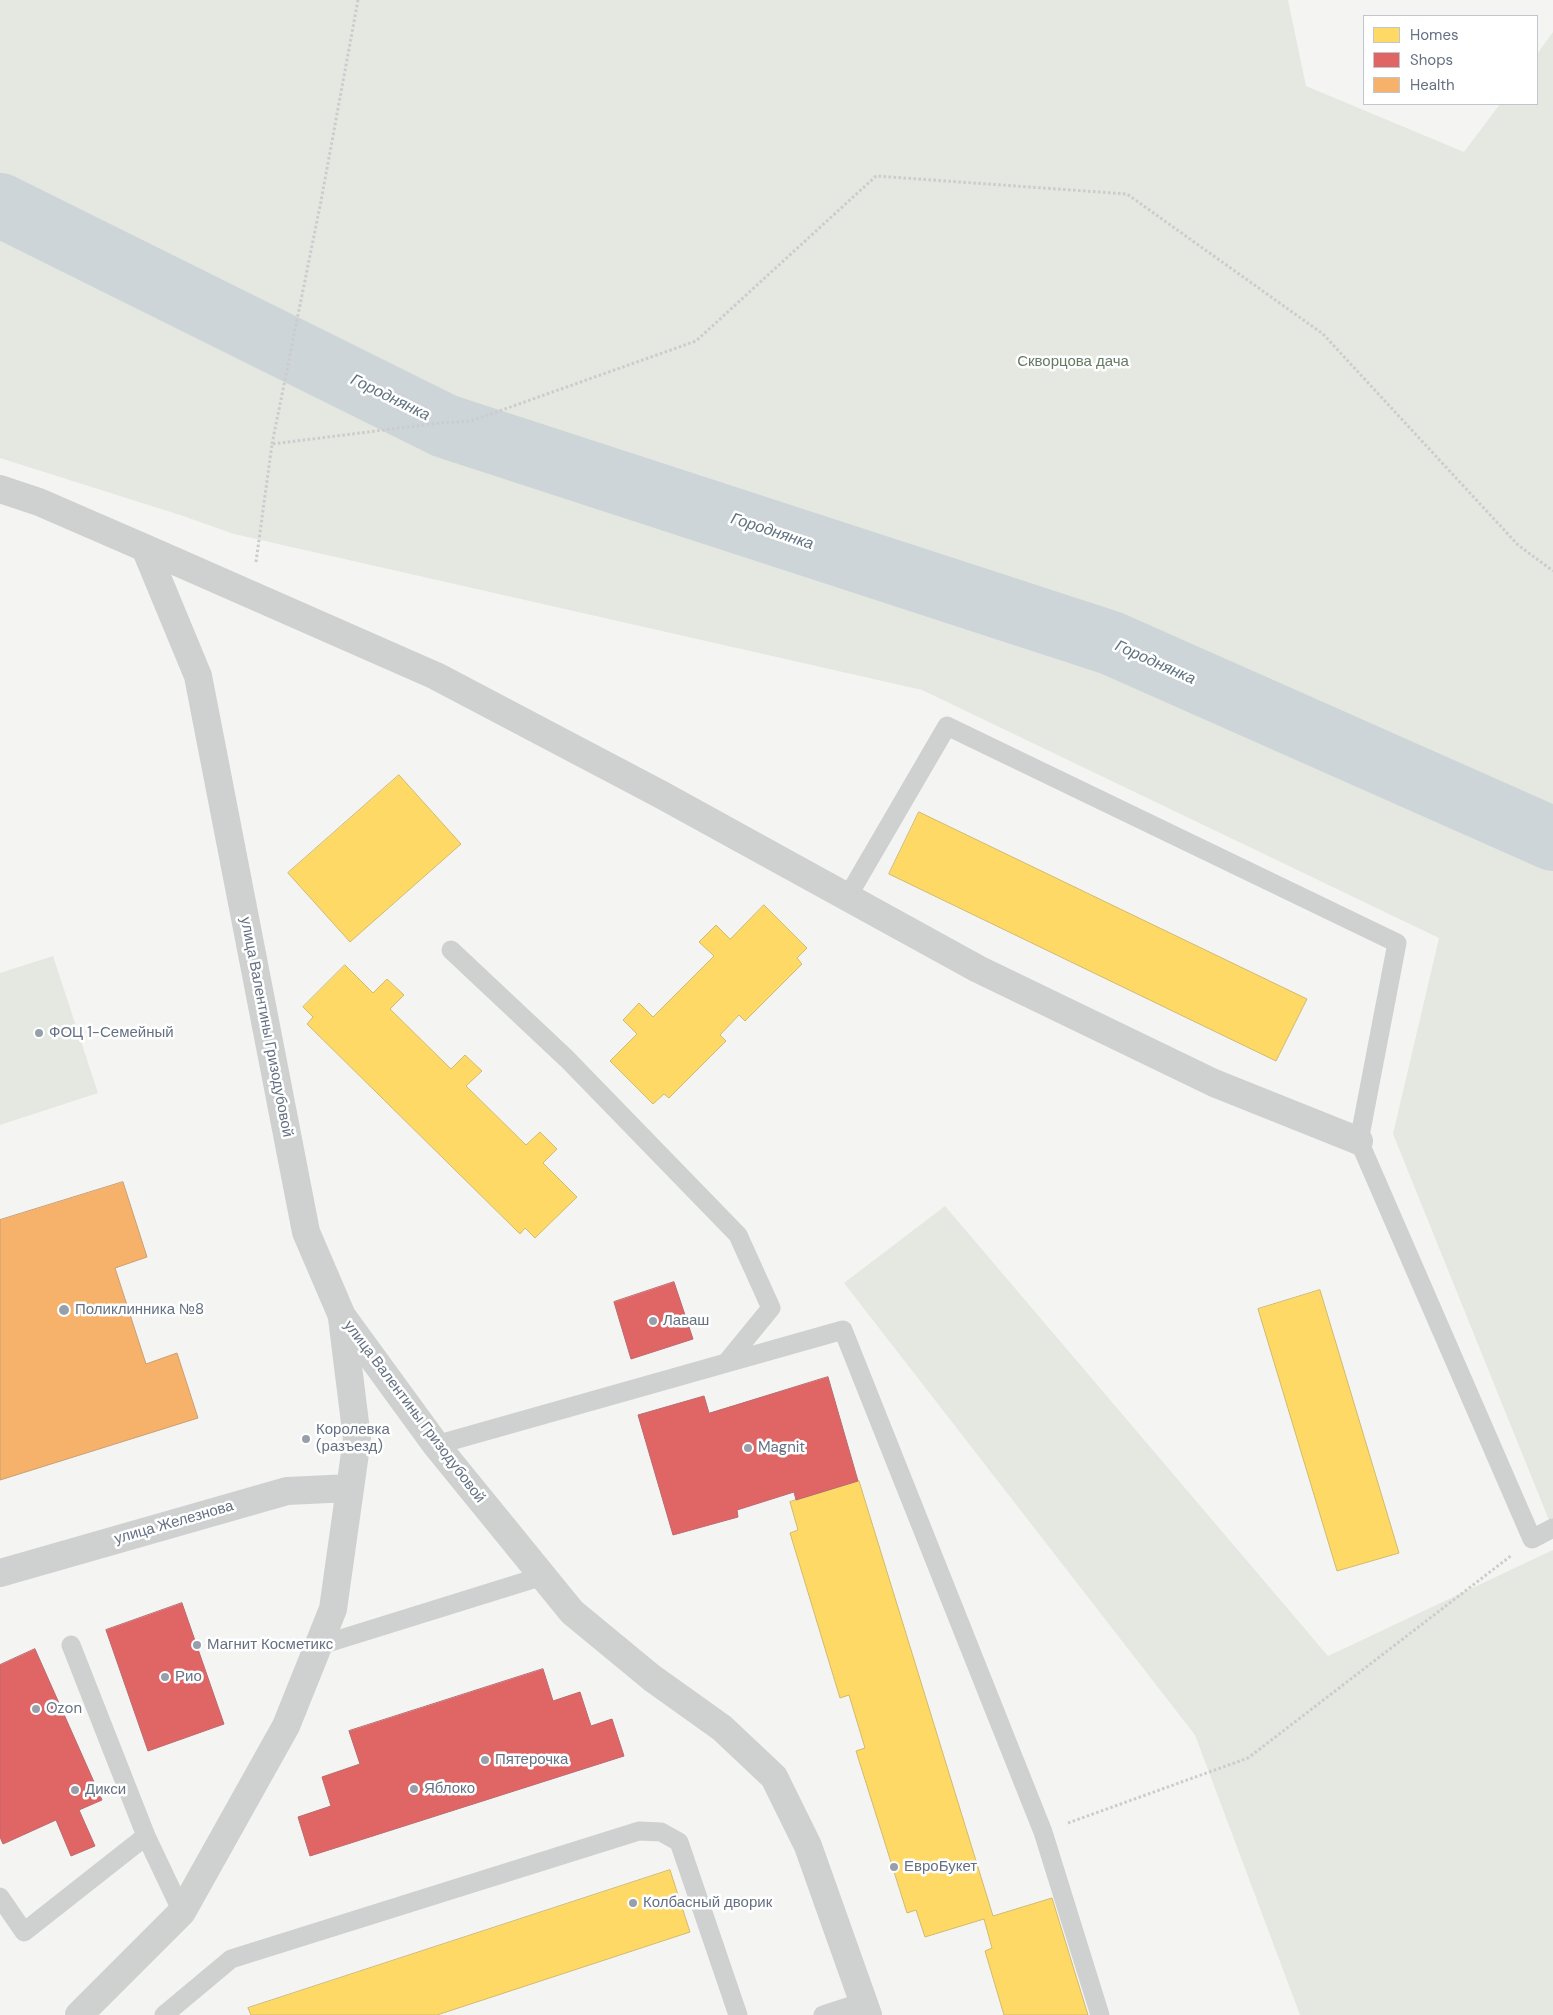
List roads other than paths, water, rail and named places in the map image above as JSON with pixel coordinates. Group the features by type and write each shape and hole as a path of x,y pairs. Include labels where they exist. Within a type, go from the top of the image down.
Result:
{"street":[{"path":"0,489 39,502 436,676 848,896 978,968 1214,1083 1359,1141"},
{"name":"улица Валентины Гризодубовой","path":"144,548 198,676 306,1232 342,1316 436,1445 572,1612 652,1678 722,1728 774,1777 808,1846 866,2008"},
{"path":"80,2015 182,1912 286,1726 333,1609 357,1439 342,1316"},
{"name":"улица Железнова","path":"0,1573 287,1491 350,1488"}],"lane":[{"path":"848,896 947,726 1397,943 1359,1141 1532,1539 1553,1528"},
{"path":"451,950 567,1059 738,1235 771,1308 726,1363"},
{"path":"436,1445 843,1330 1043,1832 1100,2015"},
{"path":"318,1646 542,1576"},
{"path":"71,1645 146,1836 182,1912"},
{"path":"164,2015 231,1959 639,1831 661,1832 679,1842 738,2015"},
{"path":"0,1897 24,1932 146,1836"},
{"path":"823,2015 866,2008"}],"waterway":[{"name":"Городнянка","path":"0,205 445,426 1111,643 1553,839"}],"place":[{"name":"ФОЦ 1-Семейный","path":"39,1033"},
{"name":"Поликлинника №8","path":"64,1310"},
{"name":"Лаваш","path":"653,1321"},
{"name":"Королевка (разъезд)","path":"306,1439"},
{"name":"Magnit","path":"748,1448"},
{"name":"Магнит Косметикс","path":"197,1645"},
{"name":"Рио","path":"165,1677"},
{"name":"Ozon","path":"36,1709"},
{"name":"Пятерочка","path":"485,1760"},
{"name":"Яблоко","path":"414,1789"},
{"name":"Дикси","path":"75,1790"},
{"name":"ЕвроБукет","path":"894,1867"},
{"name":"Колбасный дворик","path":"633,1903"}],"park label":[{"name":"Скворцова дача","path":"1073,362"}]}
